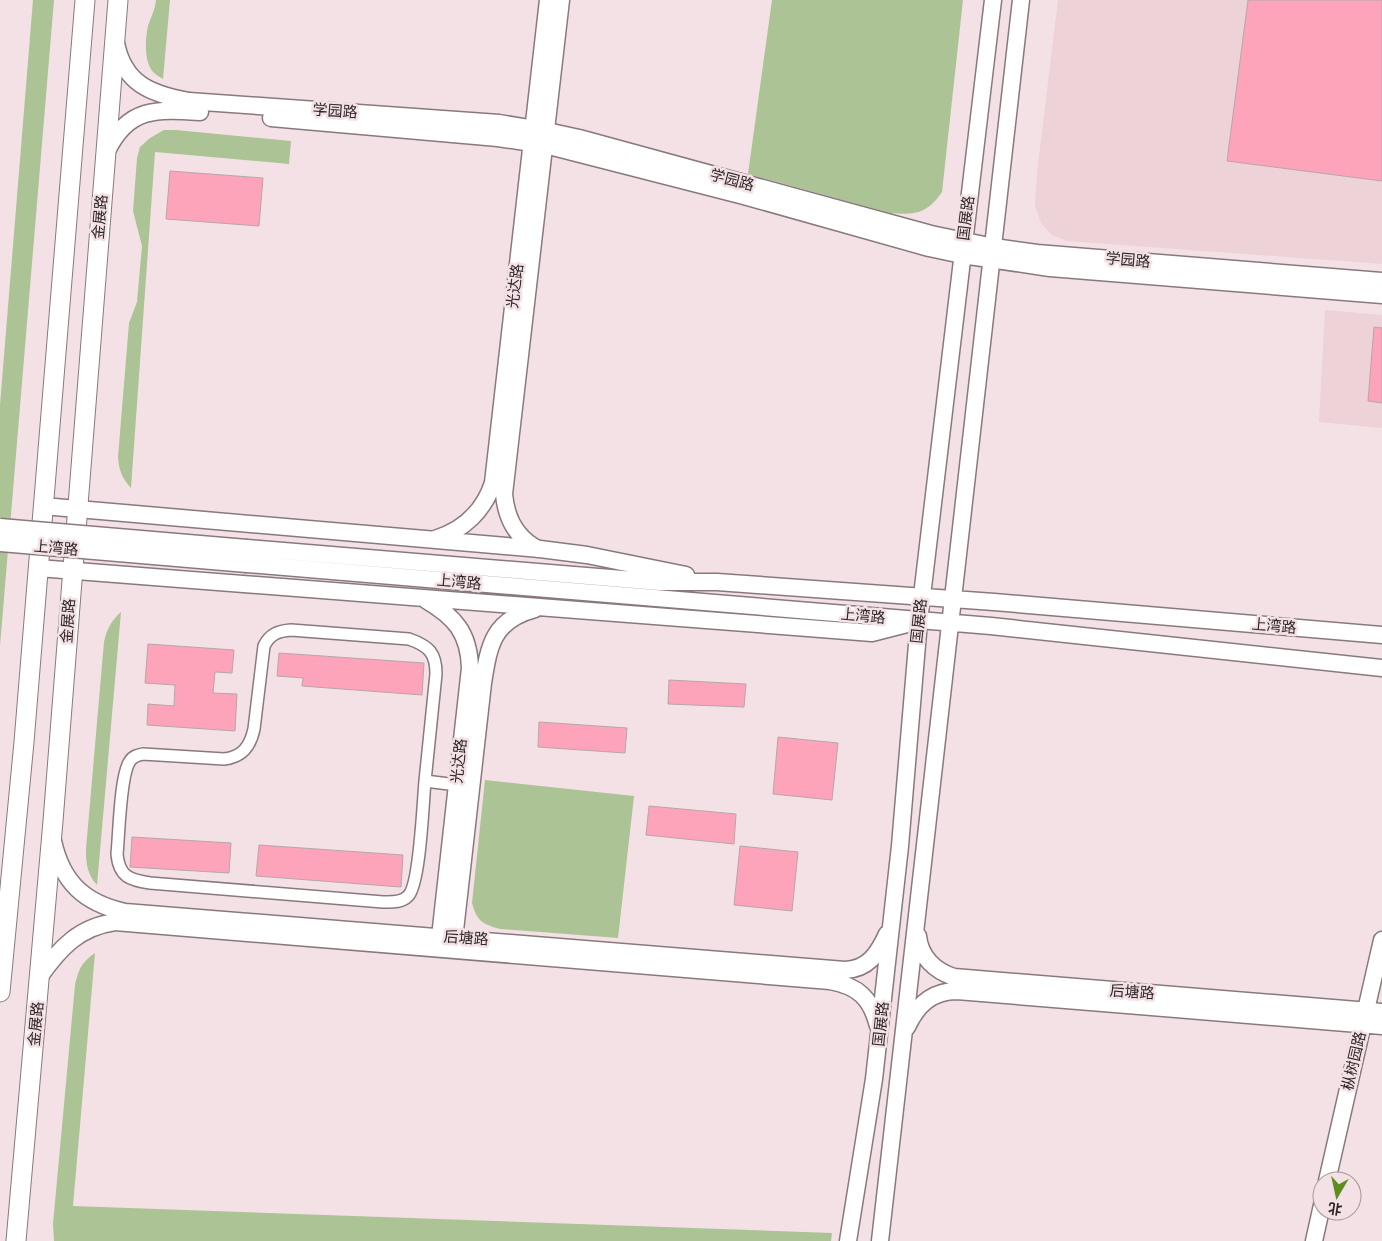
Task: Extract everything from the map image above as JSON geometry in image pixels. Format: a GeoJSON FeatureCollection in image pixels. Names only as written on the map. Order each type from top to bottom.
{"type":"FeatureCollection","features":[{"type":"Feature","properties":{"kind":"main road"},"geometry":{"type":"LineString","coordinates":[[0,992],[24,742],[85,0]]}},
{"type":"Feature","properties":{"kind":"main road","name":"金展路"},"geometry":{"type":"LineString","coordinates":[[16,1241],[52,837],[118,0]]}},
{"type":"Feature","properties":{"kind":"street","name":"光达路"},"geometry":{"type":"LineString","coordinates":[[540,550],[531,545],[518,533],[506,509],[504,494],[539,137],[548,0]]}},
{"type":"Feature","properties":{"kind":"street","name":"光达路"},"geometry":{"type":"LineString","coordinates":[[431,540],[448,535],[467,522],[487,500],[493,482],[539,137],[561,0]]}},
{"type":"Feature","properties":{"kind":"street","name":"国展路"},"geometry":{"type":"LineString","coordinates":[[848,1241],[880,1033],[900,846],[919,621],[993,0]]}},
{"type":"Feature","properties":{"kind":"street","name":"国展路"},"geometry":{"type":"LineString","coordinates":[[880,1241],[1021,0]]}},
{"type":"Feature","properties":{"kind":"street","name":"学园路"},"geometry":{"type":"LineString","coordinates":[[115,36],[121,60],[128,73],[144,87],[163,96],[189,101],[499,124],[539,137]]}},
{"type":"Feature","properties":{"kind":"street","name":"学园路"},"geometry":{"type":"LineString","coordinates":[[105,156],[119,130],[128,123],[152,111],[167,110],[379,127],[580,138],[962,249],[1059,268],[1382,295]]}},
{"type":"Feature","properties":{"kind":"street","name":"学园路"},"geometry":{"type":"LineString","coordinates":[[993,254],[1047,254],[1382,281]]}},
{"type":"Feature","properties":{"kind":"street","name":"上湾路"},"geometry":{"type":"LineString","coordinates":[[43,506],[587,555],[717,582]]}},
{"type":"Feature","properties":{"kind":"street","name":"上湾路"},"geometry":{"type":"LineString","coordinates":[[0,527],[247,556],[919,621],[1001,627],[1382,668]]}},
{"type":"Feature","properties":{"kind":"street","name":"上湾路"},"geometry":{"type":"LineString","coordinates":[[0,543],[247,556],[659,582],[717,582],[1004,603],[1382,635]]}},
{"type":"Feature","properties":{"kind":"street","name":"上湾路"},"geometry":{"type":"LineString","coordinates":[[38,568],[872,633],[919,621]]}},
{"type":"Feature","properties":{"kind":"street","name":"光达路"},"geometry":{"type":"LineString","coordinates":[[416,598],[426,600],[449,615],[459,626],[469,652],[470,668],[457,785],[446,943]]}},
{"type":"Feature","properties":{"kind":"street","name":"光达路"},"geometry":{"type":"LineString","coordinates":[[446,943],[487,655],[495,635],[504,624],[521,613],[542,607]]}},
{"type":"Feature","properties":{"kind":"street"},"geometry":{"type":"LineString","coordinates":[[291,630],[409,639],[422,644],[431,652],[436,662],[436,674],[425,781],[416,877],[410,894],[404,900],[383,902],[144,882],[128,878],[118,864],[117,854],[124,779],[130,761],[135,756],[143,754],[234,758],[248,747],[254,729],[264,646],[271,635],[281,631],[291,630]]}},
{"type":"Feature","properties":{"kind":"street"},"geometry":{"type":"LineString","coordinates":[[425,781],[457,785]]}},
{"type":"Feature","properties":{"kind":"street","name":"后塘路"},"geometry":{"type":"LineString","coordinates":[[52,837],[58,859],[71,882],[88,899],[112,909],[843,984],[856,989],[866,998],[872,1008],[880,1033]]}},
{"type":"Feature","properties":{"kind":"street","name":"后塘路"},"geometry":{"type":"LineString","coordinates":[[40,976],[61,949],[74,938],[100,924],[115,922],[829,969],[857,969],[875,956],[885,940],[892,921]]}},
{"type":"Feature","properties":{"kind":"street","name":"后塘路"},"geometry":{"type":"LineString","coordinates":[[917,923],[918,942],[928,962],[945,974],[954,977],[1372,1018]]}},
{"type":"Feature","properties":{"kind":"street","name":"枞树园路"},"geometry":{"type":"LineString","coordinates":[[1330,1171],[1372,1018],[1382,940]]}},
{"type":"Feature","properties":{"kind":"street","name":"枞树园路"},"geometry":{"type":"LineString","coordinates":[[1336,1171],[1382,968]]}},
{"type":"Feature","properties":{"kind":"street","name":"后塘路"},"geometry":{"type":"LineString","coordinates":[[905,1033],[914,1013],[933,996],[944,991],[1372,1018]]}},
{"type":"Feature","properties":{"kind":"street"},"geometry":{"type":"LineString","coordinates":[[1314,1241],[1318,1221]]}},
{"type":"Feature","properties":{"kind":"street"},"geometry":{"type":"LineString","coordinates":[[1321,1241],[1325,1221]]}},
{"type":"Feature","properties":{"kind":"shaded area"},"geometry":{"type":"Polygon","coordinates":[[[1058,0],[1382,0],[1382,264],[1067,241],[1052,235],[1041,223],[1035,206],[1037,173],[1058,0]]]}},
{"type":"Feature","properties":{"kind":"shaded area"},"geometry":{"type":"Polygon","coordinates":[[[1325,310],[1382,315],[1382,428],[1319,422],[1325,310]]]}},
{"type":"Feature","properties":{"kind":"green space"},"geometry":{"type":"Polygon","coordinates":[[[33,0],[54,0],[0,646],[0,405],[33,0]]]}},
{"type":"Feature","properties":{"kind":"green space"},"geometry":{"type":"Polygon","coordinates":[[[156,0],[170,0],[163,79],[154,73],[150,67],[146,50],[148,26],[156,0]]]}},
{"type":"Feature","properties":{"kind":"green space"},"geometry":{"type":"Polygon","coordinates":[[[772,0],[963,0],[942,192],[926,209],[907,214],[890,213],[748,174],[772,0]]]}},
{"type":"Feature","properties":{"kind":"green space"},"geometry":{"type":"Polygon","coordinates":[[[164,130],[291,141],[289,164],[155,152],[131,488],[122,474],[118,457],[129,323],[137,302],[142,246],[133,211],[137,158],[140,147],[150,138],[164,130]]]}},
{"type":"Feature","properties":{"kind":"green space"},"geometry":{"type":"Polygon","coordinates":[[[121,612],[97,885],[88,869],[86,849],[104,642],[110,626],[121,612]]]}},
{"type":"Feature","properties":{"kind":"green space"},"geometry":{"type":"Polygon","coordinates":[[[485,780],[634,796],[618,938],[500,929],[478,918],[472,903],[485,780]]]}},
{"type":"Feature","properties":{"kind":"green space"},"geometry":{"type":"Polygon","coordinates":[[[95,953],[73,1206],[832,1233],[831,1241],[54,1241],[53,1224],[75,985],[81,967],[95,953]]]}},
{"type":"Feature","properties":{"kind":"building"},"geometry":{"type":"Polygon","coordinates":[[[1248,0],[1382,0],[1382,181],[1227,161],[1248,0]]]}},
{"type":"Feature","properties":{"kind":"building"},"geometry":{"type":"Polygon","coordinates":[[[170,171],[263,178],[259,226],[166,219],[170,171]]]}},
{"type":"Feature","properties":{"kind":"building"},"geometry":{"type":"Polygon","coordinates":[[[1374,327],[1382,328],[1382,403],[1368,401],[1374,327]]]}},
{"type":"Feature","properties":{"kind":"building"},"geometry":{"type":"Polygon","coordinates":[[[148,644],[234,650],[232,673],[215,672],[213,693],[237,694],[235,731],[147,725],[148,704],[174,706],[175,685],[145,683],[148,644]]]}},
{"type":"Feature","properties":{"kind":"building"},"geometry":{"type":"Polygon","coordinates":[[[279,653],[424,663],[422,695],[302,686],[303,678],[277,676],[279,653]]]}},
{"type":"Feature","properties":{"kind":"building"},"geometry":{"type":"Polygon","coordinates":[[[669,680],[746,684],[744,707],[668,704],[669,680]]]}},
{"type":"Feature","properties":{"kind":"building"},"geometry":{"type":"Polygon","coordinates":[[[539,722],[627,728],[625,753],[538,747],[539,722]]]}},
{"type":"Feature","properties":{"kind":"building"},"geometry":{"type":"Polygon","coordinates":[[[778,737],[838,743],[832,800],[773,794],[778,737]]]}},
{"type":"Feature","properties":{"kind":"building"},"geometry":{"type":"Polygon","coordinates":[[[649,806],[736,814],[734,844],[646,835],[649,806]]]}},
{"type":"Feature","properties":{"kind":"building"},"geometry":{"type":"Polygon","coordinates":[[[132,837],[231,843],[229,873],[130,867],[132,837]]]}},
{"type":"Feature","properties":{"kind":"building"},"geometry":{"type":"Polygon","coordinates":[[[259,845],[403,855],[401,887],[256,876],[259,845]]]}},
{"type":"Feature","properties":{"kind":"building"},"geometry":{"type":"Polygon","coordinates":[[[740,846],[798,852],[792,911],[734,905],[740,846]]]}}]}
